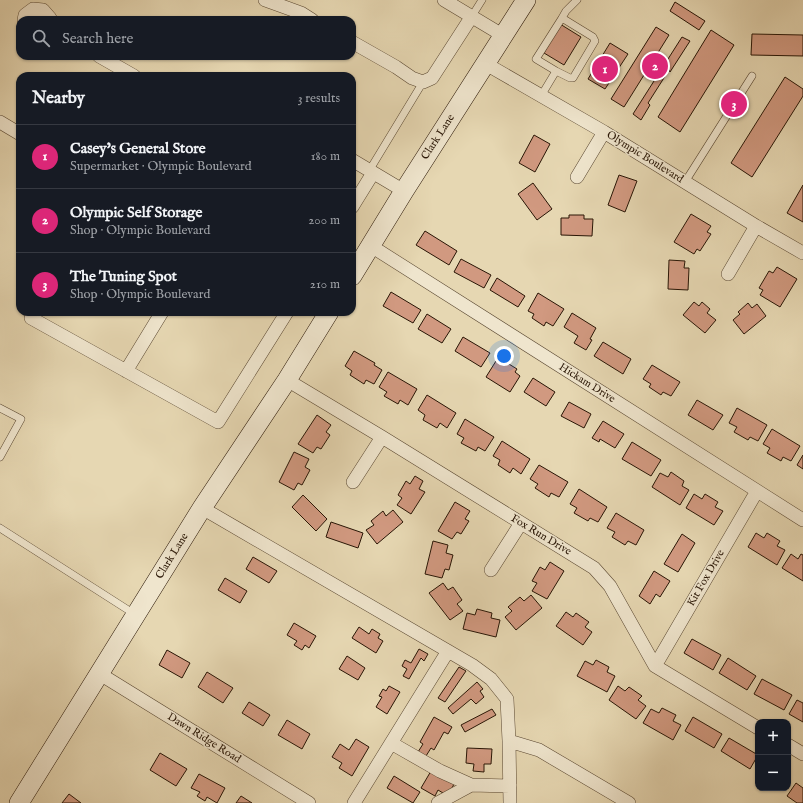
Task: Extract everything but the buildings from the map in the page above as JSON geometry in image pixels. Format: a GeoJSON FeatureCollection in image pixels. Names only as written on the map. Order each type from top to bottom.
{"type":"FeatureCollection","features":[{"type":"Feature","properties":{"kind":"main road","name":"Clark Lane"},"geometry":{"type":"LineString","coordinates":[[356,270],[404,191],[526,0]]}},
{"type":"Feature","properties":{"kind":"main road","name":"Clark Lane"},"geometry":{"type":"LineString","coordinates":[[19,803],[202,508],[287,380],[327,316]]}},
{"type":"Feature","properties":{"kind":"street"},"geometry":{"type":"LineString","coordinates":[[265,0],[305,16]]}},
{"type":"Feature","properties":{"kind":"street"},"geometry":{"type":"LineString","coordinates":[[444,0],[504,36]]}},
{"type":"Feature","properties":{"kind":"street"},"geometry":{"type":"LineString","coordinates":[[26,16],[33,9],[43,10],[48,16]]}},
{"type":"Feature","properties":{"kind":"street"},"geometry":{"type":"LineString","coordinates":[[356,44],[412,78],[423,82],[432,78],[472,16]]}},
{"type":"Feature","properties":{"kind":"street"},"geometry":{"type":"LineString","coordinates":[[106,60],[127,72]]}},
{"type":"Feature","properties":{"kind":"street","name":"Olympic Boulevard"},"geometry":{"type":"LineString","coordinates":[[486,64],[604,132],[756,226],[803,253]]}},
{"type":"Feature","properties":{"kind":"street"},"geometry":{"type":"LineString","coordinates":[[0,122],[16,132]]}},
{"type":"Feature","properties":{"kind":"street"},"geometry":{"type":"LineString","coordinates":[[577,178],[604,132]]}},
{"type":"Feature","properties":{"kind":"street"},"geometry":{"type":"LineString","coordinates":[[356,163],[404,191]]}},
{"type":"Feature","properties":{"kind":"street"},"geometry":{"type":"LineString","coordinates":[[356,200],[371,172]]}},
{"type":"Feature","properties":{"kind":"street"},"geometry":{"type":"LineString","coordinates":[[728,274],[756,226]]}},
{"type":"Feature","properties":{"kind":"street","name":"Hickam Drive"},"geometry":{"type":"LineString","coordinates":[[371,246],[803,520]]}},
{"type":"Feature","properties":{"kind":"street"},"geometry":{"type":"LineString","coordinates":[[32,316],[31,318],[218,422],[284,316]]}},
{"type":"Feature","properties":{"kind":"street"},"geometry":{"type":"LineString","coordinates":[[126,371],[160,316]]}},
{"type":"Feature","properties":{"kind":"street","name":"Fox Run Drive"},"geometry":{"type":"LineString","coordinates":[[287,380],[594,568],[610,586],[655,666],[755,726]]}},
{"type":"Feature","properties":{"kind":"street"},"geometry":{"type":"LineString","coordinates":[[353,482],[382,437]]}},
{"type":"Feature","properties":{"kind":"street","name":"Kit Fox Drive"},"geometry":{"type":"LineString","coordinates":[[655,666],[757,491]]}},
{"type":"Feature","properties":{"kind":"street"},"geometry":{"type":"LineString","coordinates":[[202,508],[472,665],[491,679],[507,698],[510,741],[510,803]]}},
{"type":"Feature","properties":{"kind":"street"},"geometry":{"type":"LineString","coordinates":[[492,570],[521,523]]}},
{"type":"Feature","properties":{"kind":"street"},"geometry":{"type":"LineString","coordinates":[[354,803],[448,651]]}},
{"type":"Feature","properties":{"kind":"street","name":"Dawn Ridge Road"},"geometry":{"type":"LineString","coordinates":[[100,674],[309,803]]}},
{"type":"Feature","properties":{"kind":"street"},"geometry":{"type":"LineString","coordinates":[[510,741],[539,750],[629,803]]}},
{"type":"Feature","properties":{"kind":"street"},"geometry":{"type":"LineString","coordinates":[[391,743],[440,771],[471,785],[510,786]]}},
{"type":"Feature","properties":{"kind":"street"},"geometry":{"type":"LineString","coordinates":[[791,748],[803,754]]}},
{"type":"Feature","properties":{"kind":"street"},"geometry":{"type":"LineString","coordinates":[[438,803],[471,785]]}},
{"type":"Feature","properties":{"kind":"lane"},"geometry":{"type":"LineString","coordinates":[[472,16],[482,0]]}},
{"type":"Feature","properties":{"kind":"lane"},"geometry":{"type":"LineString","coordinates":[[562,18],[593,37],[595,41],[573,78],[556,71],[536,59],[562,18],[566,12],[577,0]]}},
{"type":"Feature","properties":{"kind":"lane"},"geometry":{"type":"LineString","coordinates":[[541,96],[556,71]]}},
{"type":"Feature","properties":{"kind":"lane"},"geometry":{"type":"LineString","coordinates":[[685,182],[752,76]]}},
{"type":"Feature","properties":{"kind":"lane"},"geometry":{"type":"LineString","coordinates":[[371,172],[423,82]]}},
{"type":"Feature","properties":{"kind":"lane"},"geometry":{"type":"LineString","coordinates":[[0,408],[21,419],[0,457]]}},
{"type":"Feature","properties":{"kind":"lane"},"geometry":{"type":"LineString","coordinates":[[0,528],[136,616]]}},
{"type":"Feature","properties":{"kind":"place","name":"Olympic Self Storage"},"geometry":{"type":"Point","coordinates":[655,66]}},
{"type":"Feature","properties":{"kind":"place","name":"Casey's General Store"},"geometry":{"type":"Point","coordinates":[605,69]}},
{"type":"Feature","properties":{"kind":"place","name":"The Tuning Spot"},"geometry":{"type":"Point","coordinates":[734,104]}}]}
